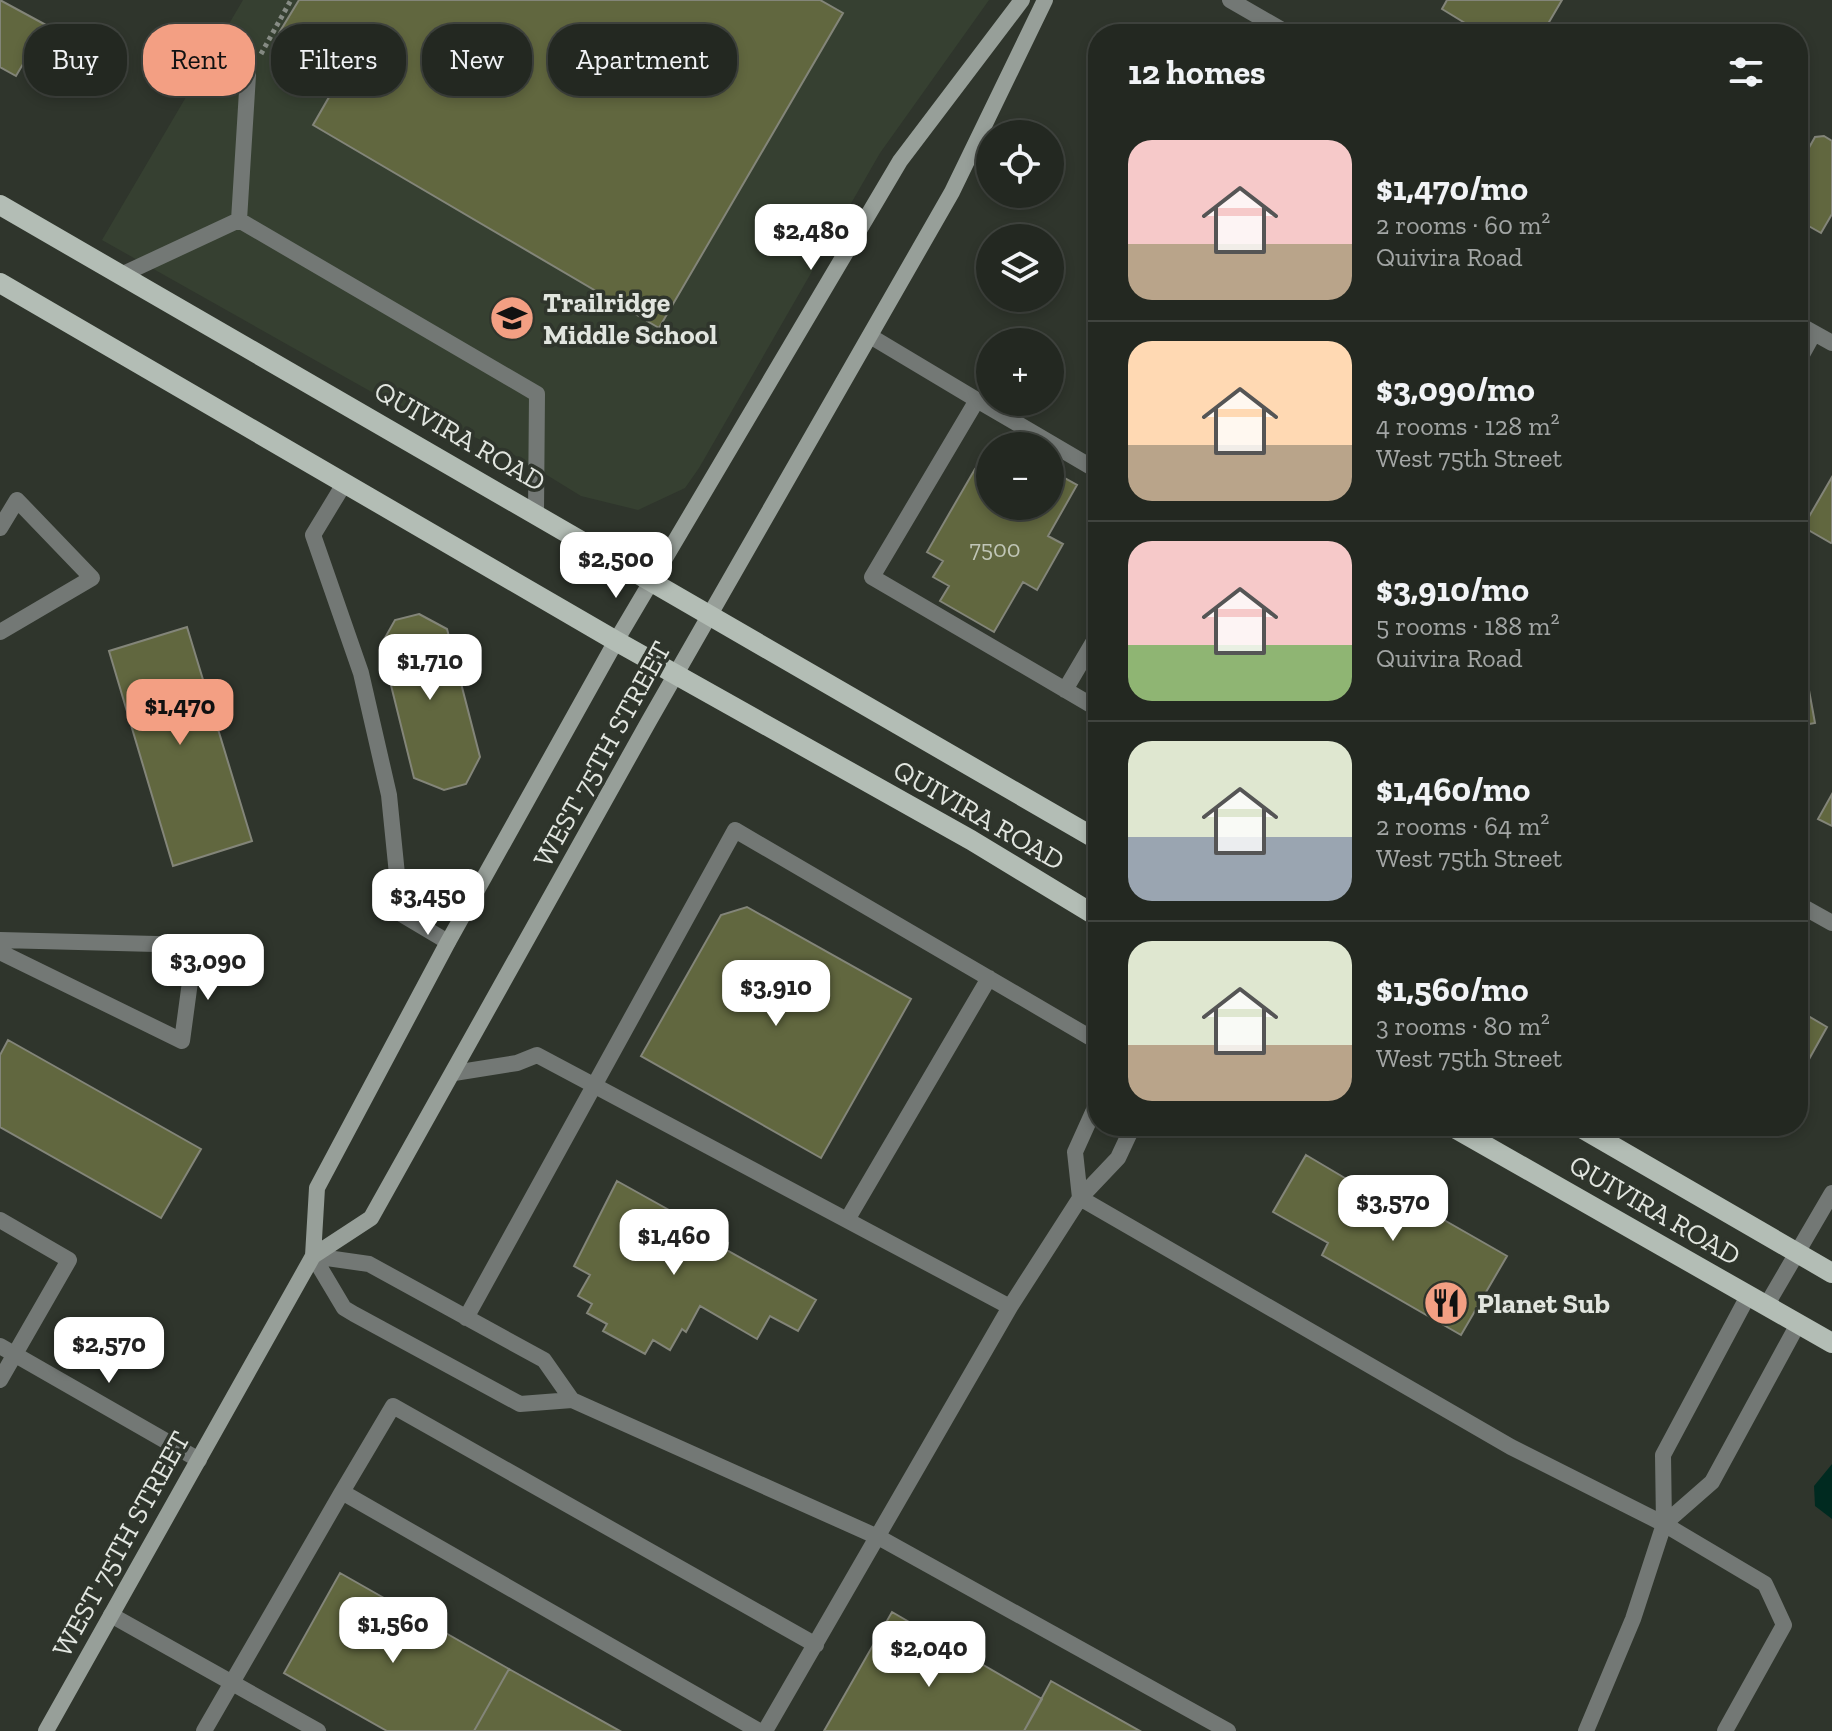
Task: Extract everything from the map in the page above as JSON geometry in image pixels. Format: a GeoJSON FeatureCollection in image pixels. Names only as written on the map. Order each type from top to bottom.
{"type":"FeatureCollection","features":[{"type":"Feature","properties":{"kind":"main road","name":"WEST 75TH STREET"},"geometry":{"type":"LineString","coordinates":[[46,1731],[313,1256],[317,1188],[448,942],[616,641],[900,161],[1022,0]]}},
{"type":"Feature","properties":{"kind":"main road","name":"WEST 75TH STREET"},"geometry":{"type":"LineString","coordinates":[[313,1256],[371,1218],[710,613],[952,192],[1045,0]]}},
{"type":"Feature","properties":{"kind":"main road","name":"QUIVIRA ROAD"},"geometry":{"type":"LineString","coordinates":[[0,205],[536,512],[1088,834]]}},
{"type":"Feature","properties":{"kind":"main road","name":"QUIVIRA ROAD"},"geometry":{"type":"LineString","coordinates":[[0,283],[616,641],[971,840],[1088,911]]}},
{"type":"Feature","properties":{"kind":"main road","name":"QUIVIRA ROAD"},"geometry":{"type":"LineString","coordinates":[[1468,1136],[1832,1343]]}},
{"type":"Feature","properties":{"kind":"main road","name":"QUIVIRA ROAD"},"geometry":{"type":"LineString","coordinates":[[1595,1136],[1832,1273]]}},
{"type":"Feature","properties":{"kind":"street"},"geometry":{"type":"LineString","coordinates":[[1230,0],[1272,24]]}},
{"type":"Feature","properties":{"kind":"street"},"geometry":{"type":"LineString","coordinates":[[239,220],[247,96]]}},
{"type":"Feature","properties":{"kind":"street"},"geometry":{"type":"LineString","coordinates":[[121,275],[239,220]]}},
{"type":"Feature","properties":{"kind":"street"},"geometry":{"type":"LineString","coordinates":[[239,220],[537,394],[536,512]]}},
{"type":"Feature","properties":{"kind":"street"},"geometry":{"type":"LineString","coordinates":[[1808,330],[1832,343]]}},
{"type":"Feature","properties":{"kind":"street"},"geometry":{"type":"LineString","coordinates":[[1808,344],[1814,333]]}},
{"type":"Feature","properties":{"kind":"street"},"geometry":{"type":"LineString","coordinates":[[870,336],[976,399]]}},
{"type":"Feature","properties":{"kind":"street"},"geometry":{"type":"LineString","coordinates":[[976,402],[872,577],[1088,703]]}},
{"type":"Feature","properties":{"kind":"street"},"geometry":{"type":"LineString","coordinates":[[1004,416],[1088,465]]}},
{"type":"Feature","properties":{"kind":"street"},"geometry":{"type":"LineString","coordinates":[[344,484],[313,535],[361,673],[389,795],[401,914],[448,942]]}},
{"type":"Feature","properties":{"kind":"street"},"geometry":{"type":"LineString","coordinates":[[0,528],[17,500],[92,578],[0,632]]}},
{"type":"Feature","properties":{"kind":"street"},"geometry":{"type":"LineString","coordinates":[[1065,690],[1088,651]]}},
{"type":"Feature","properties":{"kind":"street"},"geometry":{"type":"LineString","coordinates":[[466,1318],[735,830],[1088,1036]]}},
{"type":"Feature","properties":{"kind":"street"},"geometry":{"type":"LineString","coordinates":[[1808,910],[1832,923]]}},
{"type":"Feature","properties":{"kind":"street"},"geometry":{"type":"LineString","coordinates":[[0,940],[195,945],[182,1041],[0,952]]}},
{"type":"Feature","properties":{"kind":"street"},"geometry":{"type":"LineString","coordinates":[[847,1220],[989,978]]}},
{"type":"Feature","properties":{"kind":"street"},"geometry":{"type":"LineString","coordinates":[[454,1073],[517,1063],[537,1055],[1010,1307]]}},
{"type":"Feature","properties":{"kind":"street"},"geometry":{"type":"LineString","coordinates":[[1080,1198],[1075,1152],[1088,1123]]}},
{"type":"Feature","properties":{"kind":"street"},"geometry":{"type":"LineString","coordinates":[[342,1492],[762,1731],[880,1538],[1010,1307],[1080,1198],[1118,1158],[1128,1136]]}},
{"type":"Feature","properties":{"kind":"street"},"geometry":{"type":"LineString","coordinates":[[1586,1731],[1633,1619],[1664,1524],[1663,1455],[1757,1301],[1797,1253],[1832,1193]]}},
{"type":"Feature","properties":{"kind":"street"},"geometry":{"type":"LineString","coordinates":[[1080,1198],[1511,1447],[1664,1524],[1765,1584],[1784,1625],[1725,1731]]}},
{"type":"Feature","properties":{"kind":"street"},"geometry":{"type":"LineString","coordinates":[[0,1220],[69,1260],[8,1350],[0,1380]]}},
{"type":"Feature","properties":{"kind":"street"},"geometry":{"type":"LineString","coordinates":[[313,1256],[369,1264],[544,1360],[572,1400]]}},
{"type":"Feature","properties":{"kind":"street"},"geometry":{"type":"LineString","coordinates":[[313,1256],[344,1308],[520,1404],[572,1400],[880,1538],[1228,1731]]}},
{"type":"Feature","properties":{"kind":"street"},"geometry":{"type":"LineString","coordinates":[[1664,1524],[1712,1482],[1798,1324]]}},
{"type":"Feature","properties":{"kind":"street"},"geometry":{"type":"LineString","coordinates":[[8,1350],[199,1460]]}},
{"type":"Feature","properties":{"kind":"street"},"geometry":{"type":"LineString","coordinates":[[204,1731],[393,1406],[816,1645]]}},
{"type":"Feature","properties":{"kind":"street"},"geometry":{"type":"LineString","coordinates":[[111,1615],[318,1731]]}},
{"type":"Feature","properties":{"kind":"path"},"geometry":{"type":"LineString","coordinates":[[255,63],[291,0]]}},
{"type":"Feature","properties":{"kind":"shaded area","name":"Trailridge Middle School"},"geometry":{"type":"Polygon","coordinates":[[[243,0],[989,0],[880,153],[699,468],[685,488],[638,510],[581,496],[511,453],[377,395],[102,240],[187,96],[255,96],[255,24],[229,24],[243,0]]]}},
{"type":"Feature","properties":{"kind":"water"},"geometry":{"type":"Polygon","coordinates":[[[1832,1464],[1832,1519],[1815,1506],[1814,1486],[1832,1464]]]}},
{"type":"Feature","properties":{"kind":"building"},"geometry":{"type":"Polygon","coordinates":[[[0,0],[44,24],[24,24],[24,62],[16,76],[0,67],[0,0]]]}},
{"type":"Feature","properties":{"kind":"building"},"geometry":{"type":"Polygon","coordinates":[[[299,0],[820,0],[843,13],[659,328],[313,125],[330,96],[406,96],[406,24],[284,24],[299,0]]]}},
{"type":"Feature","properties":{"kind":"building"},"geometry":{"type":"Polygon","coordinates":[[[1447,0],[1562,0],[1548,24],[1467,24],[1442,9],[1447,0]]]}},
{"type":"Feature","properties":{"kind":"building"},"geometry":{"type":"Polygon","coordinates":[[[1824,136],[1832,141],[1832,214],[1821,233],[1808,226],[1808,149],[1815,137],[1824,136]]]}},
{"type":"Feature","properties":{"kind":"building"},"geometry":{"type":"Polygon","coordinates":[[[975,469],[976,520],[1057,520],[1048,536],[1063,544],[1037,590],[1023,582],[994,632],[940,601],[949,586],[933,577],[943,561],[927,552],[975,469]]]}},
{"type":"Feature","properties":{"kind":"building"},"geometry":{"type":"Polygon","coordinates":[[[1832,477],[1831,543],[1808,530],[1808,518],[1832,477]]]}},
{"type":"Feature","properties":{"kind":"building"},"geometry":{"type":"Polygon","coordinates":[[[1064,478],[1077,485],[1064,508],[1064,478]]]}},
{"type":"Feature","properties":{"kind":"building"},"geometry":{"type":"Polygon","coordinates":[[[419,614],[447,629],[480,757],[466,784],[444,790],[414,778],[381,645],[395,620],[419,614]]]}},
{"type":"Feature","properties":{"kind":"building"},"geometry":{"type":"Polygon","coordinates":[[[187,627],[252,841],[173,866],[109,651],[187,627]]]}},
{"type":"Feature","properties":{"kind":"building"},"geometry":{"type":"Polygon","coordinates":[[[1808,685],[1815,723],[1808,724],[1808,685]]]}},
{"type":"Feature","properties":{"kind":"building"},"geometry":{"type":"Polygon","coordinates":[[[1832,794],[1832,826],[1818,819],[1832,794]]]}},
{"type":"Feature","properties":{"kind":"building"},"geometry":{"type":"Polygon","coordinates":[[[747,907],[911,999],[821,1158],[641,1056],[721,915],[747,907]]]}},
{"type":"Feature","properties":{"kind":"building"},"geometry":{"type":"Polygon","coordinates":[[[1808,1016],[1827,1027],[1808,1061],[1808,1016]]]}},
{"type":"Feature","properties":{"kind":"building"},"geometry":{"type":"Polygon","coordinates":[[[8,1040],[201,1149],[161,1218],[0,1127],[0,1055],[8,1040]]]}},
{"type":"Feature","properties":{"kind":"building"},"geometry":{"type":"Polygon","coordinates":[[[1306,1155],[1360,1187],[1367,1176],[1507,1256],[1461,1335],[1322,1255],[1328,1243],[1273,1212],[1306,1155]]]}},
{"type":"Feature","properties":{"kind":"building"},"geometry":{"type":"Polygon","coordinates":[[[617,1181],[728,1243],[725,1249],[816,1300],[798,1331],[770,1316],[757,1339],[700,1306],[686,1332],[682,1329],[670,1350],[653,1340],[645,1354],[603,1331],[607,1324],[587,1313],[592,1304],[578,1296],[590,1275],[574,1266],[617,1181]]]}},
{"type":"Feature","properties":{"kind":"building"},"geometry":{"type":"Polygon","coordinates":[[[340,1573],[509,1669],[474,1731],[387,1731],[284,1673],[340,1573]]]}},
{"type":"Feature","properties":{"kind":"building"},"geometry":{"type":"Polygon","coordinates":[[[892,1612],[1042,1699],[1024,1731],[824,1731],[892,1612]]]}},
{"type":"Feature","properties":{"kind":"building"},"geometry":{"type":"Polygon","coordinates":[[[509,1669],[620,1731],[474,1731],[509,1669]]]}},
{"type":"Feature","properties":{"kind":"building"},"geometry":{"type":"Polygon","coordinates":[[[1051,1681],[1140,1731],[1024,1731],[1051,1681]]]}},
{"type":"Feature","properties":{"kind":"place","name":"Trailridge Middle School"},"geometry":{"type":"Point","coordinates":[512,318]}},
{"type":"Feature","properties":{"kind":"place","name":"Planet Sub"},"geometry":{"type":"Point","coordinates":[1446,1303]}}]}
